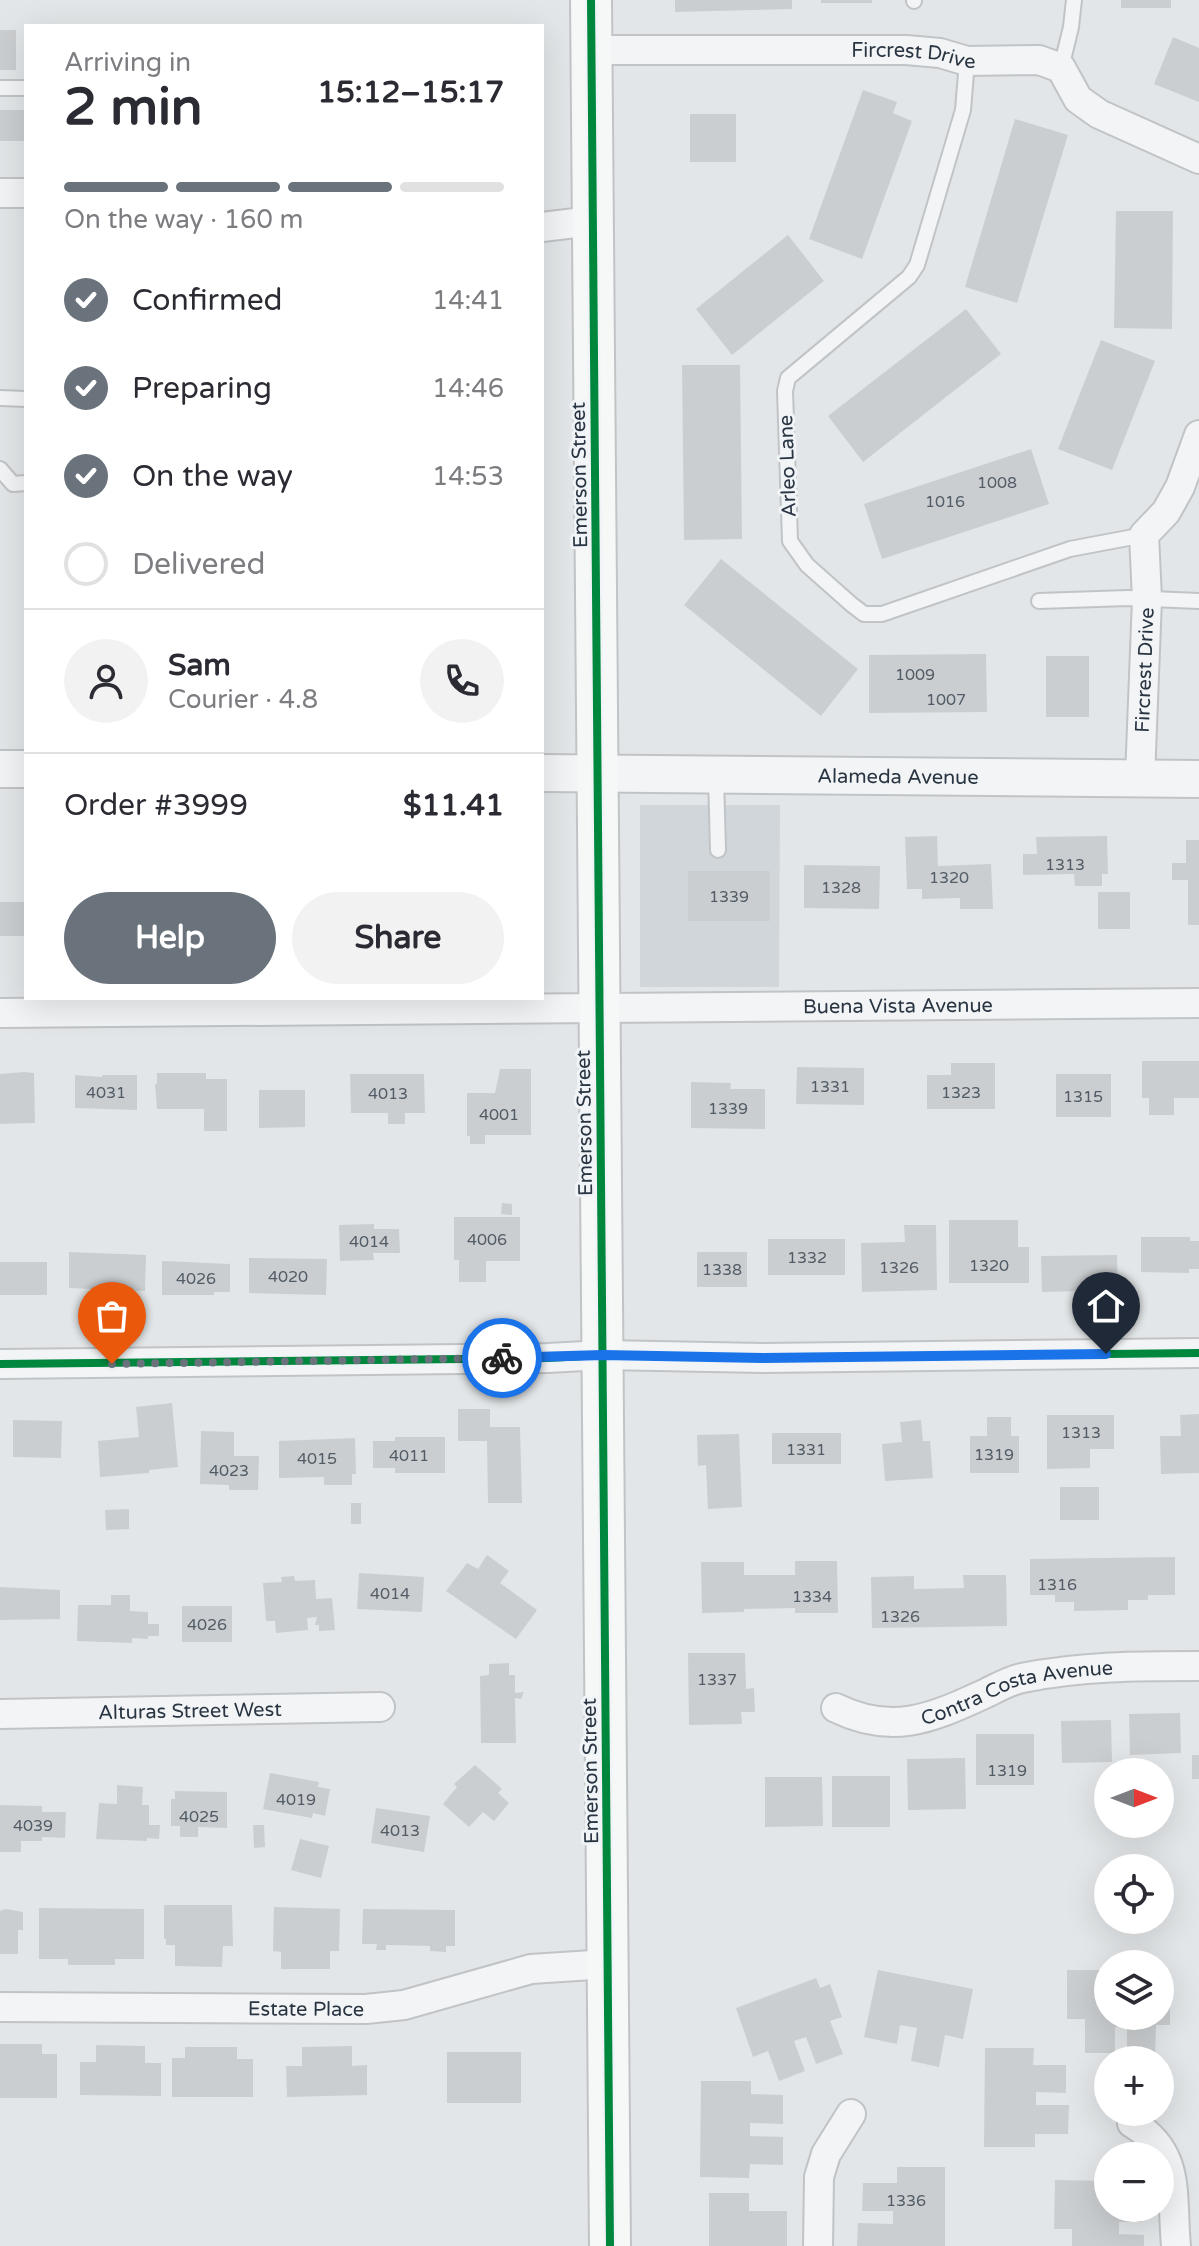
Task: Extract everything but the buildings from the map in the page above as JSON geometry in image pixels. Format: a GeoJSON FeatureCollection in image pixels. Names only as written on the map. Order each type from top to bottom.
{"type":"FeatureCollection","features":[{"type":"Feature","properties":{"kind":"main road","name":"Emerson Street"},"geometry":{"type":"LineString","coordinates":[[591,0],[610,2246]]}},
{"type":"Feature","properties":{"kind":"street","name":"Fircrest Drive"},"geometry":{"type":"LineString","coordinates":[[592,50],[906,50],[940,53],[967,61],[1039,60],[1061,68]]}},
{"type":"Feature","properties":{"kind":"street"},"geometry":{"type":"LineString","coordinates":[[1061,68],[1078,99],[1099,114],[1199,159]]}},
{"type":"Feature","properties":{"kind":"street"},"geometry":{"type":"LineString","coordinates":[[0,193],[24,193]]}},
{"type":"Feature","properties":{"kind":"street"},"geometry":{"type":"LineString","coordinates":[[544,227],[592,221]]}},
{"type":"Feature","properties":{"kind":"street"},"geometry":{"type":"LineString","coordinates":[[1144,535],[1166,512],[1180,487],[1199,435]]}},
{"type":"Feature","properties":{"kind":"street","name":"Fircrest Drive"},"geometry":{"type":"LineString","coordinates":[[1140,778],[1147,599],[1144,535]]}},
{"type":"Feature","properties":{"kind":"street"},"geometry":{"type":"LineString","coordinates":[[0,769],[24,769]]}},
{"type":"Feature","properties":{"kind":"street","name":"Alameda Avenue"},"geometry":{"type":"LineString","coordinates":[[544,773],[1199,779]]}},
{"type":"Feature","properties":{"kind":"street","name":"Buena Vista Avenue"},"geometry":{"type":"LineString","coordinates":[[0,1013],[1199,1003]]}},
{"type":"Feature","properties":{"kind":"street"},"geometry":{"type":"LineString","coordinates":[[0,1364],[603,1355],[778,1358],[1199,1353]]}},
{"type":"Feature","properties":{"kind":"street","name":"Contra Costa Avenue"},"geometry":{"type":"LineString","coordinates":[[836,1708],[860,1719],[909,1721],[952,1709],[1017,1679],[1104,1667],[1199,1666]]}},
{"type":"Feature","properties":{"kind":"street","name":"Alturas Street West"},"geometry":{"type":"LineString","coordinates":[[0,1714],[380,1707]]}},
{"type":"Feature","properties":{"kind":"street","name":"Estate Place"},"geometry":{"type":"LineString","coordinates":[[0,2007],[366,2009],[404,2005],[531,1969],[608,1964]]}},
{"type":"Feature","properties":{"kind":"street"},"geometry":{"type":"LineString","coordinates":[[818,2246],[819,2177],[826,2154],[851,2114]]}},
{"type":"Feature","properties":{"kind":"street"},"geometry":{"type":"LineString","coordinates":[[1137,2126],[1155,2138],[1167,2157],[1172,2175],[1176,2246]]}},
{"type":"Feature","properties":{"kind":"lane"},"geometry":{"type":"LineString","coordinates":[[1061,68],[1074,0]]}},
{"type":"Feature","properties":{"kind":"lane","name":"Arleo Lane"},"geometry":{"type":"LineString","coordinates":[[967,61],[963,110],[917,265],[909,277],[788,378],[785,391],[790,541],[807,565],[851,604],[864,614],[882,614],[1070,549],[1144,535]]}},
{"type":"Feature","properties":{"kind":"lane"},"geometry":{"type":"LineString","coordinates":[[0,88],[24,88]]}},
{"type":"Feature","properties":{"kind":"lane"},"geometry":{"type":"LineString","coordinates":[[0,398],[24,399]]}},
{"type":"Feature","properties":{"kind":"lane"},"geometry":{"type":"LineString","coordinates":[[0,469],[13,484],[24,483]]}},
{"type":"Feature","properties":{"kind":"lane"},"geometry":{"type":"LineString","coordinates":[[1039,601],[1199,601]]}},
{"type":"Feature","properties":{"kind":"lane"},"geometry":{"type":"LineString","coordinates":[[716,776],[718,850]]}},
{"type":"Feature","properties":{"kind":"shaded area"},"geometry":{"type":"Polygon","coordinates":[[[640,805],[780,805],[779,987],[640,987],[640,805]]]}},
{"type":"Feature","properties":{"kind":"cycle path"},"geometry":{"type":"LineString","coordinates":[[591,0],[610,2246]]}},
{"type":"Feature","properties":{"kind":"cycle path"},"geometry":{"type":"LineString","coordinates":[[0,1364],[603,1355],[763,1358],[1199,1353]]}},
{"type":"Feature","properties":{"kind":"way so far"},"geometry":{"type":"LineString","coordinates":[[112,1364],[502,1358]]}},
{"type":"Feature","properties":{"kind":"route"},"geometry":{"type":"LineString","coordinates":[[502,1358],[1106,1354]]}}]}
